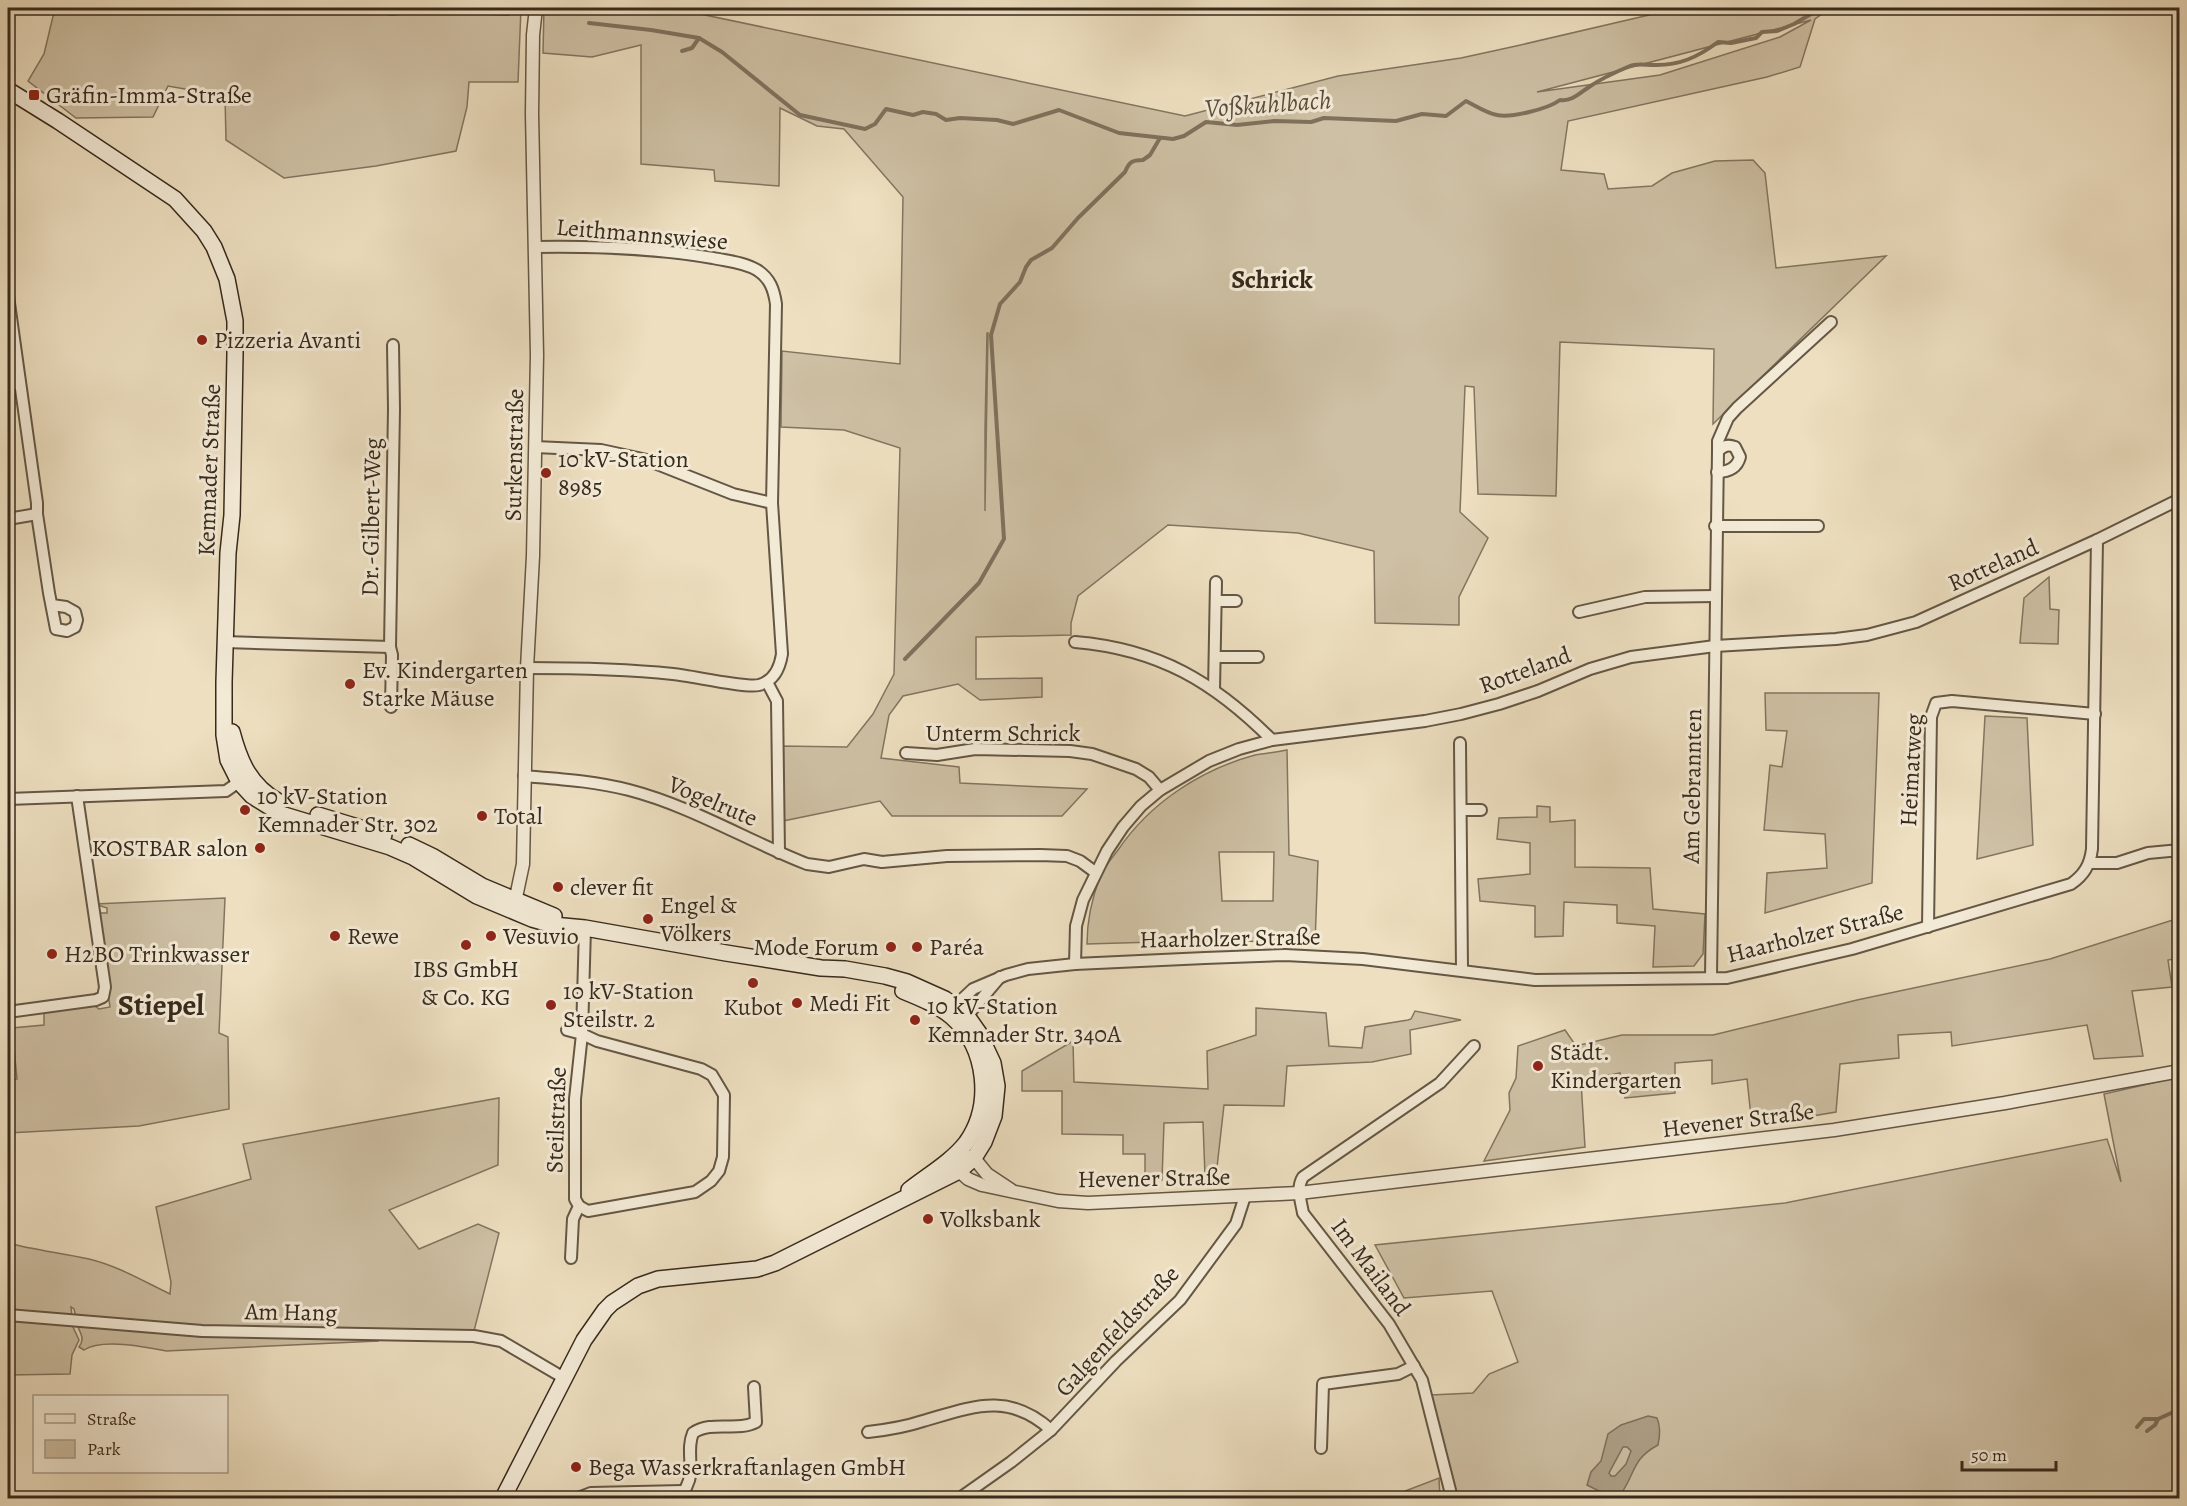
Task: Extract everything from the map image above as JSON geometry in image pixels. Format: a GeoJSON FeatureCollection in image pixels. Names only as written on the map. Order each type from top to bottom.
{"type":"FeatureCollection","features":[{"type":"Feature","properties":{"kind":"main road","name":"Kemnader Straße"},"geometry":{"type":"LineString","coordinates":[[8,90],[175,199],[204,231],[222,265],[232,298],[235,321],[232,515],[228,553],[225,642],[226,754],[244,779],[252,796],[281,814],[378,837],[468,891],[514,907],[554,925],[574,929],[585,928],[821,968],[899,990],[940,1008],[958,1013],[969,1039],[998,1086],[996,1106],[988,1133],[974,1158],[959,1171],[909,1197],[898,1200]]}},
{"type":"Feature","properties":{"kind":"main road","name":"Kemnader Straße"},"geometry":{"type":"LineString","coordinates":[[503,1498],[564,1378],[605,1310],[639,1286],[670,1277],[757,1269],[822,1240],[898,1200],[956,1154],[966,1142],[978,1117],[987,1065]]}},
{"type":"Feature","properties":{"kind":"street","name":"Surkenstraße"},"geometry":{"type":"LineString","coordinates":[[514,907],[523,864],[535,447],[537,356],[532,114],[533,35],[536,8]]}},
{"type":"Feature","properties":{"kind":"street","name":"Leithmannswiese"},"geometry":{"type":"LineString","coordinates":[[535,247],[616,248],[683,253],[742,264],[757,270],[768,279],[774,290],[776,304],[772,503],[782,654],[776,674],[767,682]]}},
{"type":"Feature","properties":{"kind":"street"},"geometry":{"type":"LineString","coordinates":[[8,296],[37,514],[52,605]]}},
{"type":"Feature","properties":{"kind":"street","name":"Am Gebrannten"},"geometry":{"type":"LineString","coordinates":[[1711,977],[1715,526],[1718,441],[1732,413],[1831,322]]}},
{"type":"Feature","properties":{"kind":"street","name":"Dr.-Gilbert-Weg"},"geometry":{"type":"LineString","coordinates":[[391,707],[392,655],[390,646],[398,388],[393,345]]}},
{"type":"Feature","properties":{"kind":"street"},"geometry":{"type":"LineString","coordinates":[[8,385],[20,384]]}},
{"type":"Feature","properties":{"kind":"street"},"geometry":{"type":"LineString","coordinates":[[1717,472],[1724,472],[1736,466],[1740,457],[1735,447],[1730,445],[1718,451]]}},
{"type":"Feature","properties":{"kind":"street"},"geometry":{"type":"LineString","coordinates":[[535,447],[601,450],[647,460],[733,494],[772,503]]}},
{"type":"Feature","properties":{"kind":"street"},"geometry":{"type":"LineString","coordinates":[[2180,499],[2097,540],[2092,849],[2089,863],[2116,863],[2148,853],[2180,850]]}},
{"type":"Feature","properties":{"kind":"street"},"geometry":{"type":"LineString","coordinates":[[8,519],[37,514]]}},
{"type":"Feature","properties":{"kind":"street"},"geometry":{"type":"LineString","coordinates":[[1715,526],[1818,526]]}},
{"type":"Feature","properties":{"kind":"street","name":"Rotteland"},"geometry":{"type":"LineString","coordinates":[[1075,964],[1076,926],[1083,900],[1095,872],[1123,827],[1141,806],[1160,790],[1209,761],[1239,749],[1272,740],[1425,721],[1461,714],[1519,698],[1590,669],[1631,657],[1715,646],[1867,635],[1916,622],[2097,540]]}},
{"type":"Feature","properties":{"kind":"street"},"geometry":{"type":"LineString","coordinates":[[1214,690],[1216,582]]}},
{"type":"Feature","properties":{"kind":"street"},"geometry":{"type":"LineString","coordinates":[[1579,612],[1645,597],[1715,596]]}},
{"type":"Feature","properties":{"kind":"street"},"geometry":{"type":"LineString","coordinates":[[1216,602],[1236,602]]}},
{"type":"Feature","properties":{"kind":"street"},"geometry":{"type":"LineString","coordinates":[[225,642],[390,646]]}},
{"type":"Feature","properties":{"kind":"street"},"geometry":{"type":"LineString","coordinates":[[1075,642],[1097,644],[1160,661],[1214,690],[1243,712],[1272,740]]}},
{"type":"Feature","properties":{"kind":"street"},"geometry":{"type":"LineString","coordinates":[[1215,657],[1258,657]]}},
{"type":"Feature","properties":{"kind":"street"},"geometry":{"type":"LineString","coordinates":[[527,668],[639,671],[751,686],[767,682],[777,701],[779,853]]}},
{"type":"Feature","properties":{"kind":"street","name":"Heimatweg"},"geometry":{"type":"LineString","coordinates":[[1928,927],[1931,717],[1936,703],[1952,701],[2095,714]]}},
{"type":"Feature","properties":{"kind":"street"},"geometry":{"type":"LineString","coordinates":[[1460,743],[1462,970]]}},
{"type":"Feature","properties":{"kind":"street","name":"Unterm Schrick"},"geometry":{"type":"LineString","coordinates":[[906,753],[937,755],[975,749],[1070,751],[1092,754],[1136,770],[1149,777],[1160,790]]}},
{"type":"Feature","properties":{"kind":"street","name":"Vogelrute"},"geometry":{"type":"LineString","coordinates":[[524,776],[592,782],[630,790],[677,807],[807,864],[829,867],[864,859],[882,862],[947,856],[1040,855],[1067,856],[1080,861],[1095,872]]}},
{"type":"Feature","properties":{"kind":"street"},"geometry":{"type":"LineString","coordinates":[[8,799],[226,791],[244,779]]}},
{"type":"Feature","properties":{"kind":"street"},"geometry":{"type":"LineString","coordinates":[[8,1012],[96,1000],[103,997],[105,987],[77,796]]}},
{"type":"Feature","properties":{"kind":"street"},"geometry":{"type":"LineString","coordinates":[[1461,810],[1481,810]]}},
{"type":"Feature","properties":{"kind":"street","name":"Haarholzer Straße"},"geometry":{"type":"LineString","coordinates":[[958,1013],[973,988],[1028,969],[1075,964],[1285,955],[1363,959],[1535,980],[1727,978],[1852,949],[2063,888],[2079,879],[2089,863]]}},
{"type":"Feature","properties":{"kind":"street","name":"Steilstraße"},"geometry":{"type":"LineString","coordinates":[[582,1034],[597,1041],[701,1069],[712,1075],[724,1095],[725,1118],[723,1157],[719,1171],[711,1181],[695,1192],[588,1211],[579,1206],[575,1199],[575,1099],[582,1034],[585,928]]}},
{"type":"Feature","properties":{"kind":"street"},"geometry":{"type":"LineString","coordinates":[[958,1013],[1000,977]]}},
{"type":"Feature","properties":{"kind":"street"},"geometry":{"type":"LineString","coordinates":[[567,1030],[582,1034]]}},
{"type":"Feature","properties":{"kind":"street"},"geometry":{"type":"LineString","coordinates":[[1299,1193],[1299,1182],[1303,1177],[1440,1083],[1474,1046]]}},
{"type":"Feature","properties":{"kind":"street","name":"Hevener Straße"},"geometry":{"type":"LineString","coordinates":[[959,1171],[968,1179],[982,1185],[1058,1201],[1088,1203],[1299,1193],[1822,1131],[2005,1103],[2180,1071]]}},
{"type":"Feature","properties":{"kind":"street"},"geometry":{"type":"LineString","coordinates":[[959,1171],[956,1154],[974,1158]]}},
{"type":"Feature","properties":{"kind":"street","name":"Hevener Straße"},"geometry":{"type":"LineString","coordinates":[[974,1158],[987,1174],[1011,1190]]}},
{"type":"Feature","properties":{"kind":"street","name":"Im Mailand"},"geometry":{"type":"LineString","coordinates":[[1299,1193],[1303,1213],[1389,1324],[1422,1380],[1452,1498]]}},
{"type":"Feature","properties":{"kind":"street","name":"Galgenfeldstraße"},"geometry":{"type":"LineString","coordinates":[[960,1498],[1051,1430],[1116,1361],[1180,1300],[1236,1224],[1245,1197]]}},
{"type":"Feature","properties":{"kind":"street","name":"Steilstraße"},"geometry":{"type":"LineString","coordinates":[[571,1258],[573,1219],[579,1206]]}},
{"type":"Feature","properties":{"kind":"street","name":"Am Hang"},"geometry":{"type":"LineString","coordinates":[[8,1315],[202,1331],[474,1336],[501,1341],[564,1378]]}},
{"type":"Feature","properties":{"kind":"street"},"geometry":{"type":"LineString","coordinates":[[1321,1448],[1323,1384],[1398,1374],[1414,1366]]}},
{"type":"Feature","properties":{"kind":"street"},"geometry":{"type":"LineString","coordinates":[[578,1498],[591,1493],[683,1495],[690,1478],[690,1443],[693,1432],[702,1428],[743,1426],[756,1422],[754,1387]]}},
{"type":"Feature","properties":{"kind":"street","name":"Galgenfeldstraße"},"geometry":{"type":"LineString","coordinates":[[868,1432],[901,1427],[953,1411],[987,1405],[1024,1410],[1051,1430]]}},
{"type":"Feature","properties":{"kind":"green space"},"geometry":{"type":"Polygon","coordinates":[[[55,8],[521,8],[518,82],[469,82],[467,107],[456,151],[376,166],[284,178],[226,140],[225,96],[168,86],[153,117],[76,118],[28,81],[44,54],[55,8]]]}},
{"type":"Feature","properties":{"kind":"green space"},"geometry":{"type":"Polygon","coordinates":[[[544,8],[690,8],[691,12],[1185,116],[1338,76],[1461,58],[1679,8],[1846,8],[1825,12],[1815,19],[1800,67],[1767,77],[1568,121],[1561,170],[1604,174],[1608,189],[1652,186],[1672,173],[1715,161],[1753,160],[1765,173],[1776,268],[1886,256],[1713,424],[1714,349],[1560,342],[1556,496],[1478,494],[1474,387],[1465,386],[1460,512],[1488,538],[1459,597],[1459,625],[1375,623],[1374,551],[1298,533],[1168,525],[1078,596],[1071,623],[1071,635],[976,637],[976,679],[1042,678],[1042,697],[980,700],[958,684],[903,696],[889,715],[881,758],[959,767],[960,783],[1087,789],[1062,816],[892,816],[880,801],[783,821],[781,746],[847,747],[873,714],[894,674],[900,448],[844,430],[781,427],[782,351],[900,364],[903,197],[844,129],[817,126],[780,108],[779,186],[715,181],[714,170],[641,164],[641,45],[592,57],[543,53],[544,8]],[[1811,20],[1537,92],[1660,75],[1780,37],[1811,20]],[[988,333],[985,428],[985,511],[988,333]]]}},
{"type":"Feature","properties":{"kind":"green space"},"geometry":{"type":"Polygon","coordinates":[[[2049,577],[2050,609],[2059,610],[2058,644],[2020,643],[2024,598],[2049,577]]]}},
{"type":"Feature","properties":{"kind":"green space"},"geometry":{"type":"Polygon","coordinates":[[[1765,693],[1879,693],[1872,883],[1765,913],[1767,873],[1827,868],[1825,834],[1764,830],[1770,765],[1782,767],[1787,731],[1766,730],[1765,693]]]}},
{"type":"Feature","properties":{"kind":"green space"},"geometry":{"type":"Polygon","coordinates":[[[1985,716],[2027,718],[2033,845],[1977,859],[1985,716]]]}},
{"type":"Feature","properties":{"kind":"green space"},"geometry":{"type":"Polygon","coordinates":[[[1287,750],[1289,855],[1318,861],[1315,944],[1223,940],[1087,944],[1090,910],[1102,873],[1145,817],[1178,790],[1215,770],[1255,755],[1287,750]],[[1219,852],[1222,901],[1273,901],[1274,852],[1219,852]]]}},
{"type":"Feature","properties":{"kind":"green space"},"geometry":{"type":"Polygon","coordinates":[[[1537,806],[1550,807],[1550,822],[1575,820],[1575,867],[1650,868],[1653,909],[1705,914],[1703,954],[1694,966],[1653,967],[1655,926],[1617,923],[1617,905],[1564,902],[1563,936],[1535,937],[1535,906],[1480,901],[1478,879],[1530,874],[1530,843],[1497,839],[1499,818],[1537,817],[1537,806]]]}},
{"type":"Feature","properties":{"kind":"green space"},"geometry":{"type":"Polygon","coordinates":[[[225,898],[219,1033],[228,1037],[229,1109],[139,1126],[8,1133],[8,1081],[17,1079],[12,1028],[44,1025],[46,1010],[110,1007],[96,913],[107,913],[107,908],[95,904],[225,898]]]}},
{"type":"Feature","properties":{"kind":"green space"},"geometry":{"type":"Polygon","coordinates":[[[2179,918],[2179,958],[2168,960],[2172,987],[2132,991],[2143,1056],[2094,1059],[2087,1025],[1952,1046],[1951,1032],[1898,1035],[1899,1058],[1840,1064],[1836,1112],[1752,1126],[1747,1079],[1712,1084],[1712,1060],[1675,1063],[1675,1093],[1625,1098],[1620,1073],[1581,1081],[1585,1147],[1484,1161],[1510,1110],[1509,1093],[1516,1078],[1518,1046],[1565,1030],[1576,1046],[1622,1035],[1713,1035],[1857,1000],[2050,959],[2179,918]]]}},
{"type":"Feature","properties":{"kind":"green space"},"geometry":{"type":"Polygon","coordinates":[[[1256,1008],[1326,1013],[1329,1046],[1362,1048],[1365,1027],[1408,1020],[1415,1011],[1461,1020],[1410,1030],[1411,1054],[1372,1062],[1287,1066],[1284,1106],[1224,1105],[1216,1176],[1205,1176],[1203,1122],[1164,1123],[1162,1180],[1145,1180],[1145,1154],[1123,1154],[1123,1135],[1062,1134],[1062,1091],[1022,1091],[1022,1071],[1073,1041],[1074,1082],[1208,1089],[1207,1051],[1256,1035],[1256,1008]]]}},
{"type":"Feature","properties":{"kind":"green space"},"geometry":{"type":"Polygon","coordinates":[[[2179,1077],[2179,1498],[1456,1498],[1431,1395],[1473,1393],[1489,1374],[1518,1362],[1492,1291],[1404,1298],[1375,1245],[1785,1203],[2107,1139],[2121,1182],[2104,1094],[2179,1077]]]}},
{"type":"Feature","properties":{"kind":"green space"},"geometry":{"type":"Polygon","coordinates":[[[499,1098],[498,1165],[389,1210],[419,1249],[478,1224],[499,1233],[474,1331],[201,1327],[76,1317],[71,1307],[72,1317],[8,1311],[8,1243],[100,1262],[170,1294],[171,1282],[156,1207],[251,1179],[243,1144],[499,1098]]]}},
{"type":"Feature","properties":{"kind":"green space"},"geometry":{"type":"Polygon","coordinates":[[[8,1320],[72,1325],[79,1340],[72,1355],[70,1374],[8,1375],[8,1320]]]}},
{"type":"Feature","properties":{"kind":"green space"},"geometry":{"type":"Polygon","coordinates":[[[77,1325],[203,1335],[288,1338],[378,1337],[378,1341],[166,1351],[113,1344],[92,1346],[84,1350],[79,1347],[82,1339],[77,1325]]]}},
{"type":"Feature","properties":{"kind":"green space"},"geometry":{"type":"Polygon","coordinates":[[[1439,1478],[1440,1498],[1387,1498],[1439,1478]]]}},
{"type":"Feature","properties":{"kind":"shaded area"},"geometry":{"type":"Polygon","coordinates":[[[1648,1416],[1657,1418],[1660,1435],[1658,1445],[1643,1455],[1621,1494],[1617,1496],[1603,1493],[1587,1485],[1591,1472],[1601,1461],[1608,1434],[1621,1425],[1648,1416]],[[1623,1447],[1609,1473],[1611,1476],[1615,1476],[1626,1464],[1631,1451],[1623,1447]]]}},
{"type":"Feature","properties":{"kind":"waterway","name":"Voßkuhlbach"},"geometry":{"type":"LineString","coordinates":[[361,8],[392,14],[419,10],[508,14]]}},
{"type":"Feature","properties":{"kind":"waterway","name":"Voßkuhlbach"},"geometry":{"type":"LineString","coordinates":[[589,23],[699,38],[722,52],[800,115],[865,129],[875,124],[886,109],[913,115],[923,112],[936,114],[946,120],[960,118],[997,120],[1013,124],[1059,110],[1119,133],[1173,139],[1184,136],[1206,122],[1237,125],[1274,121],[1311,122],[1324,118],[1396,121],[1422,114],[1446,116],[1466,101],[1493,114],[1503,116],[1520,114],[1572,98],[1598,81],[1630,66],[1680,62],[1696,56],[1718,42],[1731,43],[1756,38],[1762,32],[1777,31],[1821,8]]}},
{"type":"Feature","properties":{"kind":"waterway"},"geometry":{"type":"LineString","coordinates":[[682,51],[692,48],[699,38]]}},
{"type":"Feature","properties":{"kind":"waterway"},"geometry":{"type":"LineString","coordinates":[[905,659],[979,583],[1004,539],[991,335],[1000,304],[1020,282],[1031,260],[1052,248],[1130,164],[1150,155],[1160,138]]}},
{"type":"Feature","properties":{"kind":"waterway"},"geometry":{"type":"LineString","coordinates":[[2137,1427],[2144,1419],[2158,1419],[2180,1409]]}},
{"type":"Feature","properties":{"kind":"waterway"},"geometry":{"type":"LineString","coordinates":[[2147,1431],[2155,1425],[2158,1419]]}},
{"type":"Feature","properties":{"kind":"place","name":"Gräfin-Imma-Straße"},"geometry":{"type":"Point","coordinates":[34,95]}},
{"type":"Feature","properties":{"kind":"place","name":"Pizzeria Avanti"},"geometry":{"type":"Point","coordinates":[202,340]}},
{"type":"Feature","properties":{"kind":"place","name":"10 kV-Station 8985"},"geometry":{"type":"Point","coordinates":[546,473]}},
{"type":"Feature","properties":{"kind":"place","name":"Ev. Kindergarten Starke Mäuse"},"geometry":{"type":"Point","coordinates":[350,684]}},
{"type":"Feature","properties":{"kind":"place","name":"10 kV-Station Kemnader Str. 302"},"geometry":{"type":"Point","coordinates":[245,810]}},
{"type":"Feature","properties":{"kind":"place","name":"Total"},"geometry":{"type":"Point","coordinates":[482,816]}},
{"type":"Feature","properties":{"kind":"place","name":"KOSTBAR salon"},"geometry":{"type":"Point","coordinates":[260,848]}},
{"type":"Feature","properties":{"kind":"place","name":"clever fit"},"geometry":{"type":"Point","coordinates":[558,887]}},
{"type":"Feature","properties":{"kind":"place","name":"Engel & Völkers"},"geometry":{"type":"Point","coordinates":[648,919]}},
{"type":"Feature","properties":{"kind":"place","name":"Rewe"},"geometry":{"type":"Point","coordinates":[335,936]}},
{"type":"Feature","properties":{"kind":"place","name":"Vesuvio"},"geometry":{"type":"Point","coordinates":[491,936]}},
{"type":"Feature","properties":{"kind":"place","name":"IBS GmbH & Co. KG"},"geometry":{"type":"Point","coordinates":[466,945]}},
{"type":"Feature","properties":{"kind":"place","name":"Mode Forum"},"geometry":{"type":"Point","coordinates":[891,947]}},
{"type":"Feature","properties":{"kind":"place","name":"Paréa"},"geometry":{"type":"Point","coordinates":[917,947]}},
{"type":"Feature","properties":{"kind":"place","name":"H2BO Trinkwasser"},"geometry":{"type":"Point","coordinates":[52,954]}},
{"type":"Feature","properties":{"kind":"place","name":"Kubot"},"geometry":{"type":"Point","coordinates":[753,983]}},
{"type":"Feature","properties":{"kind":"place","name":"Medi Fit"},"geometry":{"type":"Point","coordinates":[797,1003]}},
{"type":"Feature","properties":{"kind":"place","name":"10 kV-Station Steilstr. 2"},"geometry":{"type":"Point","coordinates":[551,1005]}},
{"type":"Feature","properties":{"kind":"place","name":"10 kV-Station Kemnader Str. 340A"},"geometry":{"type":"Point","coordinates":[915,1020]}},
{"type":"Feature","properties":{"kind":"place","name":"Städt. Kindergarten"},"geometry":{"type":"Point","coordinates":[1538,1066]}},
{"type":"Feature","properties":{"kind":"place","name":"Volksbank"},"geometry":{"type":"Point","coordinates":[928,1219]}},
{"type":"Feature","properties":{"kind":"place","name":"Bega Wasserkraftanlagen GmbH"},"geometry":{"type":"Point","coordinates":[576,1467]}},
{"type":"Feature","properties":{"kind":"district","name":"Schrick"},"geometry":{"type":"Point","coordinates":[1272,279]}},
{"type":"Feature","properties":{"kind":"district","name":"Stiepel"},"geometry":{"type":"Point","coordinates":[161,1005]}}]}
